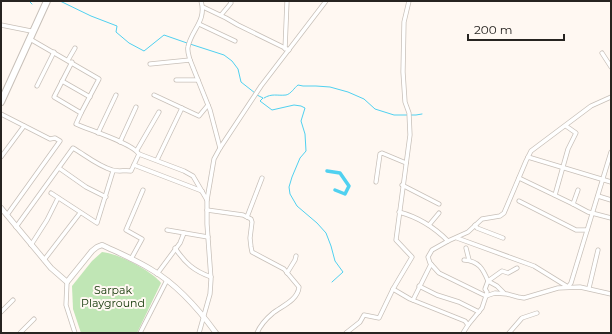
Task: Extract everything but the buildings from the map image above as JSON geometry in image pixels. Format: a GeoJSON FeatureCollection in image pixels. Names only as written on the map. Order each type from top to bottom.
{"type":"FeatureCollection","features":[{"type":"Feature","properties":{"kind":"highway"},"geometry":{"type":"LineString","coordinates":[[1,94],[31,31],[43,1]]}},
{"type":"Feature","properties":{"kind":"highway"},"geometry":{"type":"LineString","coordinates":[[1,102],[47,1]]}},
{"type":"Feature","properties":{"kind":"street"},"geometry":{"type":"LineString","coordinates":[[201,1],[203,8],[199,24],[189,44],[190,60],[208,105],[220,148]]}},
{"type":"Feature","properties":{"kind":"street"},"geometry":{"type":"LineString","coordinates":[[221,15],[231,3],[230,1]]}},
{"type":"Feature","properties":{"kind":"street"},"geometry":{"type":"LineString","coordinates":[[287,1],[287,49]]}},
{"type":"Feature","properties":{"kind":"street"},"geometry":{"type":"LineString","coordinates":[[199,333],[210,294],[211,277],[207,200],[214,159],[287,49],[326,1]]}},
{"type":"Feature","properties":{"kind":"street"},"geometry":{"type":"LineString","coordinates":[[346,333],[360,322],[364,315],[379,318],[393,289],[412,257],[396,240],[402,185],[410,135],[409,115],[405,102],[402,72],[404,22],[409,1]]}},
{"type":"Feature","properties":{"kind":"street"},"geometry":{"type":"LineString","coordinates":[[203,8],[221,15],[287,49]]}},
{"type":"Feature","properties":{"kind":"street"},"geometry":{"type":"LineString","coordinates":[[199,24],[235,41]]}},
{"type":"Feature","properties":{"kind":"street"},"geometry":{"type":"LineString","coordinates":[[1,25],[31,31]]}},
{"type":"Feature","properties":{"kind":"street"},"geometry":{"type":"LineString","coordinates":[[30,39],[99,79],[76,124],[120,142],[138,152],[193,176],[207,200]]}},
{"type":"Feature","properties":{"kind":"street"},"geometry":{"type":"LineString","coordinates":[[76,48],[54,97],[81,113]]}},
{"type":"Feature","properties":{"kind":"street"},"geometry":{"type":"LineString","coordinates":[[37,86],[54,52]]}},
{"type":"Feature","properties":{"kind":"street"},"geometry":{"type":"LineString","coordinates":[[602,53],[611,67]]}},
{"type":"Feature","properties":{"kind":"street"},"geometry":{"type":"LineString","coordinates":[[150,64],[190,60]]}},
{"type":"Feature","properties":{"kind":"street"},"geometry":{"type":"LineString","coordinates":[[176,80],[198,80]]}},
{"type":"Feature","properties":{"kind":"street"},"geometry":{"type":"LineString","coordinates":[[62,81],[90,96]]}},
{"type":"Feature","properties":{"kind":"street"},"geometry":{"type":"LineString","coordinates":[[98,133],[116,95]]}},
{"type":"Feature","properties":{"kind":"street"},"geometry":{"type":"LineString","coordinates":[[154,95],[199,116],[208,105]]}},
{"type":"Feature","properties":{"kind":"street"},"geometry":{"type":"LineString","coordinates":[[611,97],[591,106],[531,151],[504,213],[500,216],[482,219],[468,232],[432,250],[428,257],[431,264],[439,273],[486,296],[494,293],[524,298],[558,288],[568,287],[588,288],[611,294]]}},
{"type":"Feature","properties":{"kind":"street"},"geometry":{"type":"LineString","coordinates":[[120,142],[136,107]]}},
{"type":"Feature","properties":{"kind":"street"},"geometry":{"type":"LineString","coordinates":[[157,160],[182,108]]}},
{"type":"Feature","properties":{"kind":"street"},"geometry":{"type":"LineString","coordinates":[[16,227],[73,148],[100,165],[113,171],[131,171],[138,152],[159,112]]}},
{"type":"Feature","properties":{"kind":"street"},"geometry":{"type":"LineString","coordinates":[[1,114],[50,139],[55,138],[60,141],[7,215]]}},
{"type":"Feature","properties":{"kind":"street"},"geometry":{"type":"LineString","coordinates":[[1,157],[24,126]]}},
{"type":"Feature","properties":{"kind":"street"},"geometry":{"type":"LineString","coordinates":[[555,195],[568,149],[576,133],[566,126]]}},
{"type":"Feature","properties":{"kind":"street"},"geometry":{"type":"LineString","coordinates":[[568,287],[593,214],[611,152]]}},
{"type":"Feature","properties":{"kind":"street"},"geometry":{"type":"LineString","coordinates":[[376,182],[380,154],[382,153],[406,163]]}},
{"type":"Feature","properties":{"kind":"street"},"geometry":{"type":"LineString","coordinates":[[528,157],[611,182]]}},
{"type":"Feature","properties":{"kind":"street"},"geometry":{"type":"LineString","coordinates":[[134,165],[202,192]]}},
{"type":"Feature","properties":{"kind":"street"},"geometry":{"type":"LineString","coordinates":[[59,168],[86,187],[106,197]]}},
{"type":"Feature","properties":{"kind":"street"},"geometry":{"type":"LineString","coordinates":[[51,193],[97,223],[113,171]]}},
{"type":"Feature","properties":{"kind":"street"},"geometry":{"type":"LineString","coordinates":[[247,217],[262,178]]}},
{"type":"Feature","properties":{"kind":"street"},"geometry":{"type":"LineString","coordinates":[[519,178],[593,214],[611,218]]}},
{"type":"Feature","properties":{"kind":"street"},"geometry":{"type":"LineString","coordinates":[[402,185],[439,204]]}},
{"type":"Feature","properties":{"kind":"street"},"geometry":{"type":"LineString","coordinates":[[131,259],[142,239],[126,230],[143,190]]}},
{"type":"Feature","properties":{"kind":"street"},"geometry":{"type":"LineString","coordinates":[[573,204],[578,190]]}},
{"type":"Feature","properties":{"kind":"street"},"geometry":{"type":"LineString","coordinates":[[598,196],[611,200]]}},
{"type":"Feature","properties":{"kind":"street"},"geometry":{"type":"LineString","coordinates":[[31,245],[47,220],[58,198]]}},
{"type":"Feature","properties":{"kind":"street"},"geometry":{"type":"LineString","coordinates":[[519,201],[576,230],[587,230]]}},
{"type":"Feature","properties":{"kind":"street"},"geometry":{"type":"LineString","coordinates":[[1,208],[44,260],[67,282]]}},
{"type":"Feature","properties":{"kind":"street"},"geometry":{"type":"LineString","coordinates":[[207,210],[251,218],[250,238],[252,252],[284,268],[299,287],[294,298],[271,314],[257,333]]}},
{"type":"Feature","properties":{"kind":"street"},"geometry":{"type":"LineString","coordinates":[[399,212],[412,216],[429,225],[448,241]]}},
{"type":"Feature","properties":{"kind":"street"},"geometry":{"type":"LineString","coordinates":[[44,260],[80,213]]}},
{"type":"Feature","properties":{"kind":"street"},"geometry":{"type":"LineString","coordinates":[[429,225],[439,213]]}},
{"type":"Feature","properties":{"kind":"street"},"geometry":{"type":"LineString","coordinates":[[475,225],[477,228],[503,238]]}},
{"type":"Feature","properties":{"kind":"street"},"geometry":{"type":"LineString","coordinates":[[167,230],[208,237]]}},
{"type":"Feature","properties":{"kind":"street"},"geometry":{"type":"LineString","coordinates":[[158,274],[180,243],[184,233]]}},
{"type":"Feature","properties":{"kind":"street"},"geometry":{"type":"LineString","coordinates":[[457,238],[534,266],[568,287]]}},
{"type":"Feature","properties":{"kind":"street"},"geometry":{"type":"LineString","coordinates":[[74,333],[66,305],[67,282],[97,247],[102,245],[131,259],[167,280],[204,316],[216,333]]}},
{"type":"Feature","properties":{"kind":"street"},"geometry":{"type":"LineString","coordinates":[[175,248],[187,264],[195,270],[211,277]]}},
{"type":"Feature","properties":{"kind":"street"},"geometry":{"type":"LineString","coordinates":[[466,248],[469,260]]}},
{"type":"Feature","properties":{"kind":"street"},"geometry":{"type":"LineString","coordinates":[[588,288],[598,250]]}},
{"type":"Feature","properties":{"kind":"street"},"geometry":{"type":"LineString","coordinates":[[287,273],[296,256]]}},
{"type":"Feature","properties":{"kind":"street"},"geometry":{"type":"LineString","coordinates":[[464,260],[469,260],[480,266],[488,281],[497,286],[504,294]]}},
{"type":"Feature","properties":{"kind":"street"},"geometry":{"type":"LineString","coordinates":[[413,300],[431,264]]}},
{"type":"Feature","properties":{"kind":"street"},"geometry":{"type":"LineString","coordinates":[[463,333],[482,308],[487,292],[486,289],[488,281],[502,271],[508,273],[517,268]]}},
{"type":"Feature","properties":{"kind":"street"},"geometry":{"type":"LineString","coordinates":[[140,333],[167,280]]}},
{"type":"Feature","properties":{"kind":"street"},"geometry":{"type":"LineString","coordinates":[[419,286],[437,295],[459,302],[479,312]]}},
{"type":"Feature","properties":{"kind":"street"},"geometry":{"type":"LineString","coordinates":[[393,289],[413,300],[465,321],[468,325]]}},
{"type":"Feature","properties":{"kind":"street"},"geometry":{"type":"LineString","coordinates":[[1,312],[13,300]]}},
{"type":"Feature","properties":{"kind":"street"},"geometry":{"type":"LineString","coordinates":[[509,333],[522,318],[537,313]]}},
{"type":"Feature","properties":{"kind":"street"},"geometry":{"type":"LineString","coordinates":[[20,333],[34,320]]}},
{"type":"Feature","properties":{"kind":"green space","name":"Sarpak Playground"},"geometry":{"type":"Polygon","coordinates":[[[102,252],[134,263],[150,273],[161,283],[137,333],[81,333],[73,309],[72,286],[92,261],[102,252]]]}},
{"type":"Feature","properties":{"kind":"waterway"},"geometry":{"type":"LineString","coordinates":[[29,1],[32,4]]}},
{"type":"Feature","properties":{"kind":"waterway"},"geometry":{"type":"LineString","coordinates":[[60,1],[91,16],[117,26],[116,32],[129,43],[144,51],[164,35],[187,43]]}},
{"type":"Feature","properties":{"kind":"waterway"},"geometry":{"type":"LineString","coordinates":[[190,44],[224,55],[232,61],[238,69],[241,82],[255,93]]}},
{"type":"Feature","properties":{"kind":"waterway"},"geometry":{"type":"LineString","coordinates":[[264,98],[272,95],[286,95],[298,85],[330,87],[348,92],[364,99],[375,109],[394,115],[422,114]]}},
{"type":"Feature","properties":{"kind":"waterway"},"geometry":{"type":"LineString","coordinates":[[257,95],[263,98],[260,101],[272,110],[294,105],[305,108],[301,121],[305,134],[306,151],[300,158],[292,177],[289,187],[290,194],[297,206],[326,233],[335,261],[343,272],[332,282]]}},
{"type":"Feature","properties":{"kind":"waterway"},"geometry":{"type":"LineString","coordinates":[[327,171],[340,173],[349,186],[345,194],[335,190]]}}]}
